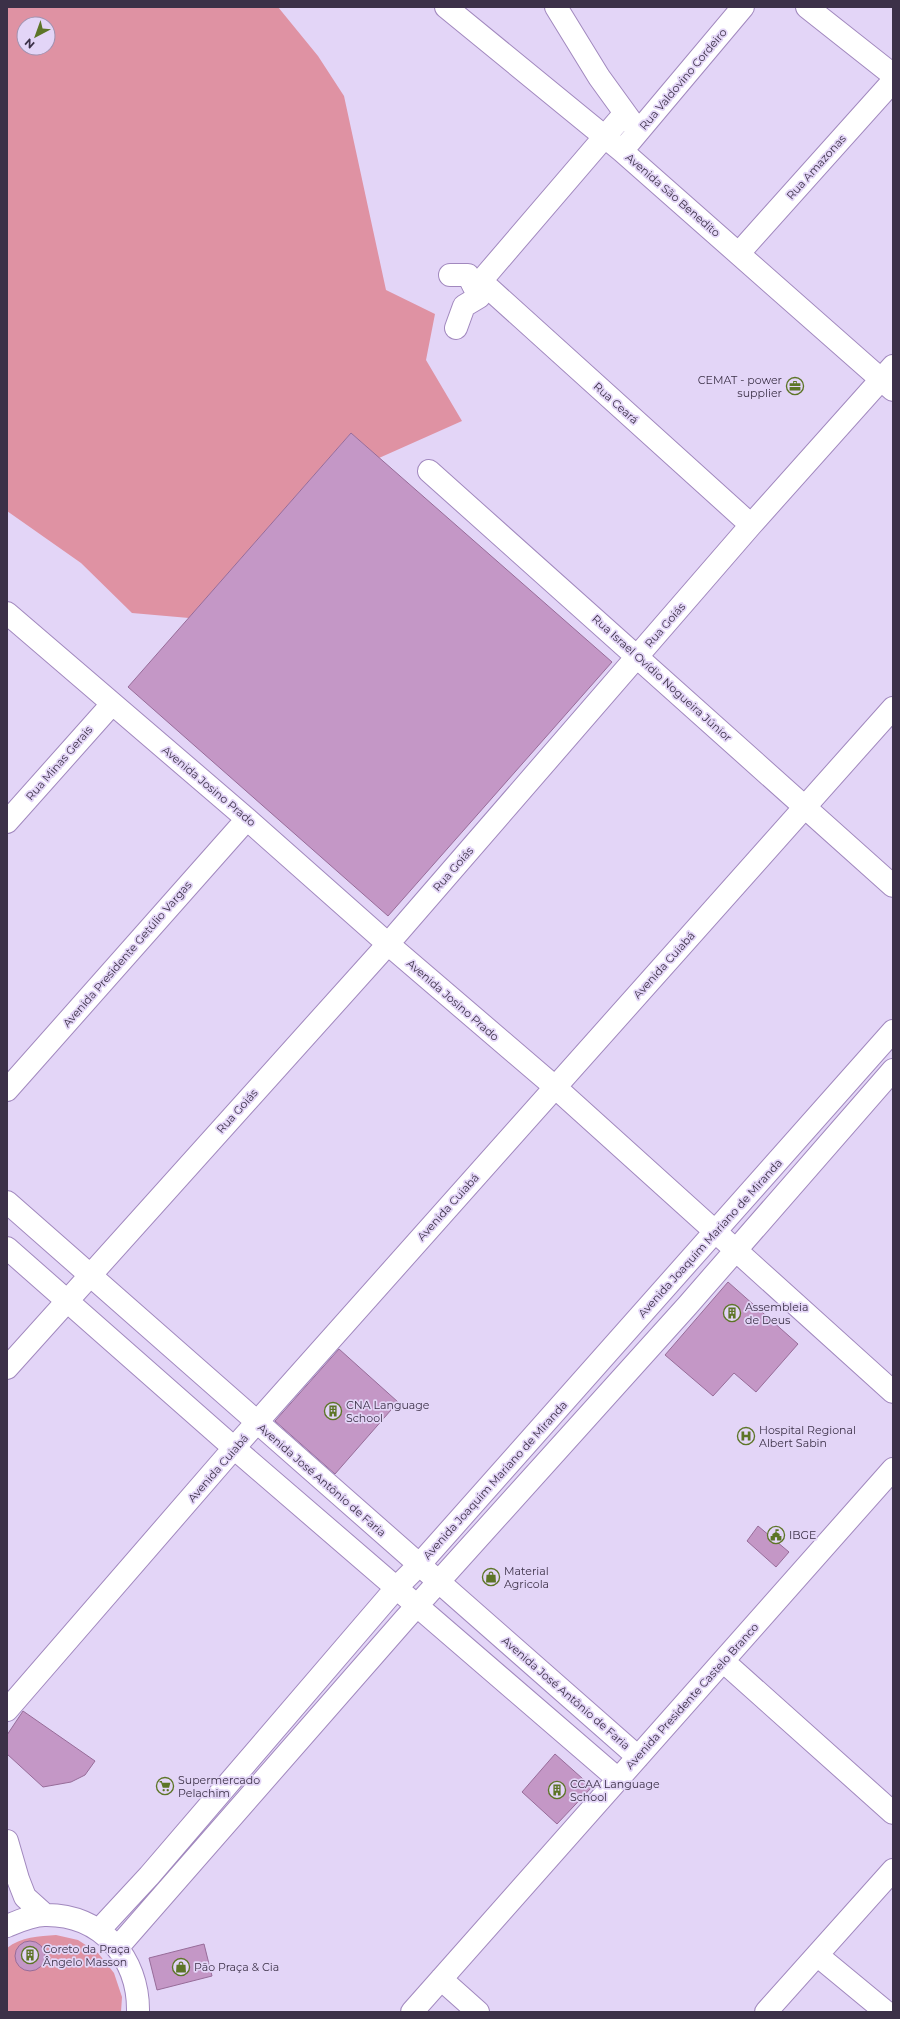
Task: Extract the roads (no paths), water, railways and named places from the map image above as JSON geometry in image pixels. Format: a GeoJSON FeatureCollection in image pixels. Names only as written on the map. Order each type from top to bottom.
{"type":"FeatureCollection","features":[{"type":"Feature","properties":{"kind":"street","name":"Avenida São Benedito"},"geometry":{"type":"LineString","coordinates":[[446,7],[622,151],[739,253],[889,379]]}},
{"type":"Feature","properties":{"kind":"street"},"geometry":{"type":"LineString","coordinates":[[556,7],[599,77],[639,132]]}},
{"type":"Feature","properties":{"kind":"street","name":"Rua Valdovino Cordeiro"},"geometry":{"type":"LineString","coordinates":[[622,151],[743,7]]}},
{"type":"Feature","properties":{"kind":"street"},"geometry":{"type":"LineString","coordinates":[[807,7],[893,75]]}},
{"type":"Feature","properties":{"kind":"street","name":"Rua Amazonas"},"geometry":{"type":"LineString","coordinates":[[739,253],[893,81]]}},
{"type":"Feature","properties":{"kind":"street"},"geometry":{"type":"LineString","coordinates":[[456,328],[464,306],[480,289],[604,136],[625,113]]}},
{"type":"Feature","properties":{"kind":"street","name":"Rua Ceará"},"geometry":{"type":"LineString","coordinates":[[450,275],[468,275],[480,289],[751,525]]}},
{"type":"Feature","properties":{"kind":"street","name":"Rua Goiás"},"geometry":{"type":"LineString","coordinates":[[7,1368],[89,1274],[388,944],[751,525],[889,379]]}},
{"type":"Feature","properties":{"kind":"street","name":"Rua Israel Ovídio Nogueira Júnior"},"geometry":{"type":"LineString","coordinates":[[429,471],[638,656],[893,886]]}},
{"type":"Feature","properties":{"kind":"street","name":"Avenida Josino Prado"},"geometry":{"type":"LineString","coordinates":[[7,613],[247,819],[388,944],[555,1088],[715,1234],[893,1392]]}},
{"type":"Feature","properties":{"kind":"street","name":"Rua Minas Gerais"},"geometry":{"type":"LineString","coordinates":[[7,822],[112,704]]}},
{"type":"Feature","properties":{"kind":"street","name":"Avenida Cuiabá"},"geometry":{"type":"LineString","coordinates":[[7,1710],[234,1448],[893,708]]}},
{"type":"Feature","properties":{"kind":"street","name":"Avenida Presidente Getúlio Vargas"},"geometry":{"type":"LineString","coordinates":[[7,1090],[247,819]]}},
{"type":"Feature","properties":{"kind":"street","name":"Avenida Joaquim Mariano de Miranda"},"geometry":{"type":"LineString","coordinates":[[99,1930],[149,1876],[397,1587],[419,1566],[715,1234],[893,1031]]}},
{"type":"Feature","properties":{"kind":"street"},"geometry":{"type":"LineString","coordinates":[[118,1947],[438,1582],[634,1364],[893,1070]]}},
{"type":"Feature","properties":{"kind":"street","name":"Avenida José Antônio de Faria"},"geometry":{"type":"LineString","coordinates":[[7,1202],[419,1566],[638,1757]]}},
{"type":"Feature","properties":{"kind":"street"},"geometry":{"type":"LineString","coordinates":[[7,1248],[234,1448],[618,1779]]}},
{"type":"Feature","properties":{"kind":"street"},"geometry":{"type":"LineString","coordinates":[[613,1348],[634,1364]]}},
{"type":"Feature","properties":{"kind":"street","name":"Avenida Presidente Castelo Branco"},"geometry":{"type":"LineString","coordinates":[[412,2012],[893,1470]]}},
{"type":"Feature","properties":{"kind":"street"},"geometry":{"type":"LineString","coordinates":[[723,1661],[893,1813]]}},
{"type":"Feature","properties":{"kind":"street"},"geometry":{"type":"LineString","coordinates":[[7,1841],[18,1880],[25,1897],[45,1915]]}},
{"type":"Feature","properties":{"kind":"street"},"geometry":{"type":"LineString","coordinates":[[766,2012],[893,1870]]}},
{"type":"Feature","properties":{"kind":"street"},"geometry":{"type":"LineString","coordinates":[[149,1876],[166,1891]]}},
{"type":"Feature","properties":{"kind":"street"},"geometry":{"type":"LineString","coordinates":[[7,1926],[24,1919],[45,1915],[73,1918],[99,1930],[118,1947],[128,1962],[135,1979],[138,1998],[138,2012]]}},
{"type":"Feature","properties":{"kind":"street"},"geometry":{"type":"LineString","coordinates":[[817,1955],[886,2012]]}},
{"type":"Feature","properties":{"kind":"street"},"geometry":{"type":"LineString","coordinates":[[441,1979],[478,2012]]}},
{"type":"Feature","properties":{"kind":"place","name":"CEMAT - power supplier"},"geometry":{"type":"Point","coordinates":[795,386]}},
{"type":"Feature","properties":{"kind":"place","name":"Assembleia de Deus"},"geometry":{"type":"Point","coordinates":[732,1313]}},
{"type":"Feature","properties":{"kind":"place","name":"CNA Language School"},"geometry":{"type":"Point","coordinates":[333,1411]}},
{"type":"Feature","properties":{"kind":"place","name":"Hospital Regional Albert Sabin"},"geometry":{"type":"Point","coordinates":[746,1436]}},
{"type":"Feature","properties":{"kind":"place","name":"IBGE"},"geometry":{"type":"Point","coordinates":[776,1535]}},
{"type":"Feature","properties":{"kind":"place","name":"Material Agricola"},"geometry":{"type":"Point","coordinates":[491,1577]}},
{"type":"Feature","properties":{"kind":"place","name":"Supermercado Pelachim"},"geometry":{"type":"Point","coordinates":[165,1786]}},
{"type":"Feature","properties":{"kind":"place","name":"CCAA Language School"},"geometry":{"type":"Point","coordinates":[557,1790]}},
{"type":"Feature","properties":{"kind":"place","name":"Coreto da Praça Ângelo Masson"},"geometry":{"type":"Point","coordinates":[30,1955]}},
{"type":"Feature","properties":{"kind":"place","name":"Pão Praça & Cia"},"geometry":{"type":"Point","coordinates":[181,1967]}}]}
